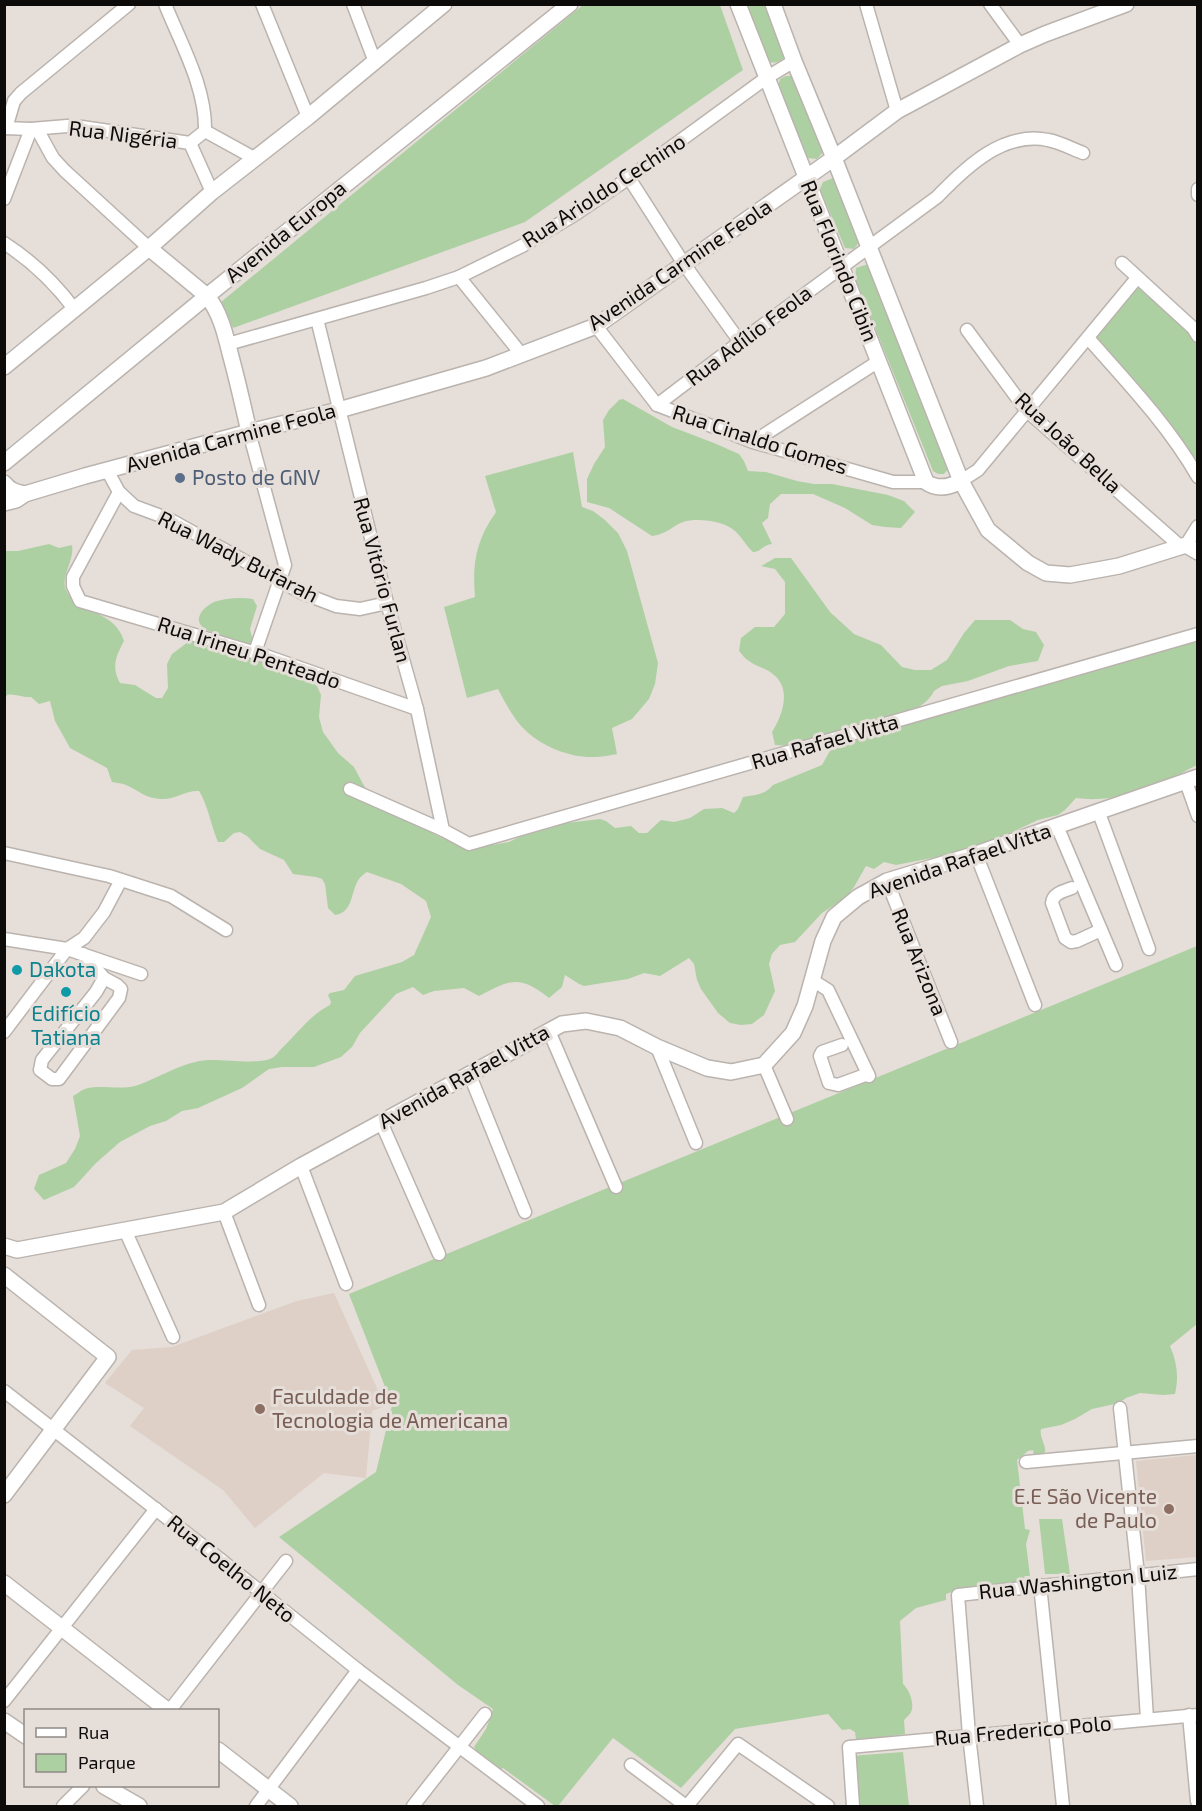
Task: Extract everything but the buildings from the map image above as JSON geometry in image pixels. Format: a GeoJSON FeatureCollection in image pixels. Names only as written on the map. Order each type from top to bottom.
{"type":"FeatureCollection","features":[{"type":"Feature","properties":{"kind":"main road"},"geometry":{"type":"LineString","coordinates":[[4,367],[149,248],[212,192],[308,117],[444,4]]}},
{"type":"Feature","properties":{"kind":"main road","name":"Avenida Europa"},"geometry":{"type":"LineString","coordinates":[[5,464],[207,296],[570,4]]}},
{"type":"Feature","properties":{"kind":"main road","name":"Rua Florindo Cibin"},"geometry":{"type":"LineString","coordinates":[[738,4],[926,482]]}},
{"type":"Feature","properties":{"kind":"main road","name":"Rua Florindo Cibin"},"geometry":{"type":"LineString","coordinates":[[773,4],[961,481],[988,531],[1028,563],[1046,573],[1070,575],[1119,566],[1188,548]]}},
{"type":"Feature","properties":{"kind":"main road","name":"Avenida Carmine Feola"},"geometry":{"type":"LineString","coordinates":[[4,504],[25,494],[107,470],[339,410],[486,368],[596,326],[897,111],[1020,45],[1126,4]]}},
{"type":"Feature","properties":{"kind":"main road"},"geometry":{"type":"LineString","coordinates":[[149,248],[214,304],[228,344],[249,432]]}},
{"type":"Feature","properties":{"kind":"main road"},"geometry":{"type":"LineString","coordinates":[[926,482],[939,487],[961,481]]}},
{"type":"Feature","properties":{"kind":"main road"},"geometry":{"type":"LineString","coordinates":[[4,483],[14,492],[25,494]]}},
{"type":"Feature","properties":{"kind":"main road","name":"Avenida Rafael Vitta"},"geometry":{"type":"LineString","coordinates":[[4,1273],[11,1248],[224,1212],[301,1166],[562,1024],[586,1021],[620,1028],[657,1047],[707,1068],[731,1072],[764,1065],[793,1033],[805,1006],[823,941],[834,917],[858,897],[887,881],[976,854],[1192,780]]}},
{"type":"Feature","properties":{"kind":"main road"},"geometry":{"type":"LineString","coordinates":[[4,1273],[108,1357],[4,1495]]}},
{"type":"Feature","properties":{"kind":"main road"},"geometry":{"type":"LineString","coordinates":[[4,1583],[167,1709]]}},
{"type":"Feature","properties":{"kind":"main road"},"geometry":{"type":"LineString","coordinates":[[6,1725],[24,1735]]}},
{"type":"Feature","properties":{"kind":"main road"},"geometry":{"type":"LineString","coordinates":[[219,1751],[290,1806]]}},
{"type":"Feature","properties":{"kind":"main road"},"geometry":{"type":"LineString","coordinates":[[109,1787],[139,1806]]}},
{"type":"Feature","properties":{"kind":"street"},"geometry":{"type":"LineString","coordinates":[[5,128],[14,101],[21,93],[129,4]]}},
{"type":"Feature","properties":{"kind":"street"},"geometry":{"type":"LineString","coordinates":[[165,4],[196,80],[206,118],[205,131],[254,158]]}},
{"type":"Feature","properties":{"kind":"street"},"geometry":{"type":"LineString","coordinates":[[262,4],[308,117]]}},
{"type":"Feature","properties":{"kind":"street"},"geometry":{"type":"LineString","coordinates":[[353,4],[375,62]]}},
{"type":"Feature","properties":{"kind":"street"},"geometry":{"type":"LineString","coordinates":[[866,4],[897,111]]}},
{"type":"Feature","properties":{"kind":"street"},"geometry":{"type":"LineString","coordinates":[[990,4],[1020,45]]}},
{"type":"Feature","properties":{"kind":"street","name":"Rua Arioldo Cechino"},"geometry":{"type":"LineString","coordinates":[[228,344],[459,277],[522,246],[629,178],[766,78],[794,61]]}},
{"type":"Feature","properties":{"kind":"street","name":"Rua Nigéria"},"geometry":{"type":"LineString","coordinates":[[5,128],[82,127],[190,143],[205,131]]}},
{"type":"Feature","properties":{"kind":"street"},"geometry":{"type":"LineString","coordinates":[[4,199],[34,129]]}},
{"type":"Feature","properties":{"kind":"street"},"geometry":{"type":"LineString","coordinates":[[34,129],[53,158],[65,171],[149,248]]}},
{"type":"Feature","properties":{"kind":"street","name":"Rua Adílio Feola"},"geometry":{"type":"LineString","coordinates":[[657,405],[937,197],[961,172],[998,147],[1023,138],[1049,140],[1083,153]]}},
{"type":"Feature","properties":{"kind":"street"},"geometry":{"type":"LineString","coordinates":[[190,143],[212,192]]}},
{"type":"Feature","properties":{"kind":"street"},"geometry":{"type":"LineString","coordinates":[[629,178],[684,264],[740,342]]}},
{"type":"Feature","properties":{"kind":"street"},"geometry":{"type":"LineString","coordinates":[[1197,189],[1197,195]]}},
{"type":"Feature","properties":{"kind":"street"},"geometry":{"type":"LineString","coordinates":[[4,243],[46,276],[75,310]]}},
{"type":"Feature","properties":{"kind":"street"},"geometry":{"type":"LineString","coordinates":[[1122,263],[1193,328],[1197,336]]}},
{"type":"Feature","properties":{"kind":"street"},"geometry":{"type":"LineString","coordinates":[[459,277],[522,355]]}},
{"type":"Feature","properties":{"kind":"street"},"geometry":{"type":"LineString","coordinates":[[961,481],[978,470],[1137,278]]}},
{"type":"Feature","properties":{"kind":"street","name":"Rua Vitório Furlan"},"geometry":{"type":"LineString","coordinates":[[317,319],[387,603],[417,709],[448,833]]}},
{"type":"Feature","properties":{"kind":"street","name":"Rua Cinaldo Gomes"},"geometry":{"type":"LineString","coordinates":[[596,326],[657,405],[753,442],[893,482],[926,482]]}},
{"type":"Feature","properties":{"kind":"street","name":"Rua João Bella"},"geometry":{"type":"LineString","coordinates":[[967,330],[1026,410],[1188,548]]}},
{"type":"Feature","properties":{"kind":"street"},"geometry":{"type":"LineString","coordinates":[[1088,338],[1144,401],[1186,457],[1197,477]]}},
{"type":"Feature","properties":{"kind":"street"},"geometry":{"type":"LineString","coordinates":[[753,442],[879,361]]}},
{"type":"Feature","properties":{"kind":"street"},"geometry":{"type":"LineString","coordinates":[[249,432],[285,565],[255,652]]}},
{"type":"Feature","properties":{"kind":"street","name":"Rua Wady Bufarah"},"geometry":{"type":"LineString","coordinates":[[107,470],[118,492],[134,506],[169,519],[302,593],[336,606],[360,609],[387,603]]}},
{"type":"Feature","properties":{"kind":"street","name":"Rua Irineu Penteado"},"geometry":{"type":"LineString","coordinates":[[118,492],[73,577],[73,586],[80,601],[255,652],[417,709]]}},
{"type":"Feature","properties":{"kind":"street"},"geometry":{"type":"LineString","coordinates":[[1188,548],[1197,526]]}},
{"type":"Feature","properties":{"kind":"street","name":"Rua Rafael Vitta"},"geometry":{"type":"LineString","coordinates":[[350,789],[470,844],[1197,634]]}},
{"type":"Feature","properties":{"kind":"street"},"geometry":{"type":"LineString","coordinates":[[1192,780],[1197,816]]}},
{"type":"Feature","properties":{"kind":"street"},"geometry":{"type":"LineString","coordinates":[[1099,813],[1149,949]]}},
{"type":"Feature","properties":{"kind":"street"},"geometry":{"type":"LineString","coordinates":[[1057,826],[1116,965]]}},
{"type":"Feature","properties":{"kind":"street"},"geometry":{"type":"LineString","coordinates":[[4,853],[121,880],[171,896],[226,930]]}},
{"type":"Feature","properties":{"kind":"street"},"geometry":{"type":"LineString","coordinates":[[976,854],[1035,1005]]}},
{"type":"Feature","properties":{"kind":"street"},"geometry":{"type":"LineString","coordinates":[[4,1032],[67,949],[84,938],[104,912],[121,880]]}},
{"type":"Feature","properties":{"kind":"street","name":"Rua Arizona"},"geometry":{"type":"LineString","coordinates":[[887,881],[951,1042]]}},
{"type":"Feature","properties":{"kind":"street"},"geometry":{"type":"LineString","coordinates":[[1072,888],[1052,899],[1065,938],[1071,942],[1077,941],[1101,930]]}},
{"type":"Feature","properties":{"kind":"street"},"geometry":{"type":"LineString","coordinates":[[4,939],[67,949],[141,974]]}},
{"type":"Feature","properties":{"kind":"street"},"geometry":{"type":"LineString","coordinates":[[83,954],[104,978],[121,989],[119,998],[59,1079],[52,1079],[39,1070],[42,1060],[96,992],[104,978]]}},
{"type":"Feature","properties":{"kind":"street"},"geometry":{"type":"LineString","coordinates":[[812,980],[828,990],[869,1075],[838,1085],[829,1083],[819,1056],[822,1052],[842,1045]]}},
{"type":"Feature","properties":{"kind":"street"},"geometry":{"type":"LineString","coordinates":[[549,1031],[616,1187]]}},
{"type":"Feature","properties":{"kind":"street"},"geometry":{"type":"LineString","coordinates":[[657,1047],[696,1143]]}},
{"type":"Feature","properties":{"kind":"street"},"geometry":{"type":"LineString","coordinates":[[764,1065],[786,1119]]}},
{"type":"Feature","properties":{"kind":"street"},"geometry":{"type":"LineString","coordinates":[[469,1073],[525,1212]]}},
{"type":"Feature","properties":{"kind":"street"},"geometry":{"type":"LineString","coordinates":[[381,1122],[439,1254]]}},
{"type":"Feature","properties":{"kind":"street"},"geometry":{"type":"LineString","coordinates":[[301,1166],[346,1284]]}},
{"type":"Feature","properties":{"kind":"street"},"geometry":{"type":"LineString","coordinates":[[224,1212],[259,1305]]}},
{"type":"Feature","properties":{"kind":"street"},"geometry":{"type":"LineString","coordinates":[[125,1230],[173,1337]]}},
{"type":"Feature","properties":{"kind":"street","name":"Rua Coelho Neto"},"geometry":{"type":"LineString","coordinates":[[4,1390],[358,1670],[538,1806]]}},
{"type":"Feature","properties":{"kind":"street"},"geometry":{"type":"LineString","coordinates":[[1120,1408],[1138,1575],[1147,1719]]}},
{"type":"Feature","properties":{"kind":"street"},"geometry":{"type":"LineString","coordinates":[[1026,1462],[1197,1446]]}},
{"type":"Feature","properties":{"kind":"street"},"geometry":{"type":"LineString","coordinates":[[4,1701],[156,1509]]}},
{"type":"Feature","properties":{"kind":"street"},"geometry":{"type":"LineString","coordinates":[[169,1709],[286,1561]]}},
{"type":"Feature","properties":{"kind":"street","name":"Rua Washington Luiz"},"geometry":{"type":"LineString","coordinates":[[969,1736],[958,1595],[1197,1569]]}},
{"type":"Feature","properties":{"kind":"street"},"geometry":{"type":"LineString","coordinates":[[1041,1585],[1063,1806]]}},
{"type":"Feature","properties":{"kind":"street"},"geometry":{"type":"LineString","coordinates":[[256,1806],[358,1670]]}},
{"type":"Feature","properties":{"kind":"street"},"geometry":{"type":"LineString","coordinates":[[413,1806],[485,1714]]}},
{"type":"Feature","properties":{"kind":"street"},"geometry":{"type":"LineString","coordinates":[[1193,1715],[1197,1801]]}},
{"type":"Feature","properties":{"kind":"street","name":"Rua Frederico Polo"},"geometry":{"type":"LineString","coordinates":[[853,1806],[849,1747],[1193,1715]]}},
{"type":"Feature","properties":{"kind":"street"},"geometry":{"type":"LineString","coordinates":[[969,1736],[977,1806]]}},
{"type":"Feature","properties":{"kind":"street"},"geometry":{"type":"LineString","coordinates":[[631,1765],[687,1806],[738,1744],[828,1806]]}},
{"type":"Feature","properties":{"kind":"street"},"geometry":{"type":"LineString","coordinates":[[63,1806],[81,1787]]}},
{"type":"Feature","properties":{"kind":"shaded area","name":"Faculdade de Tecnologia de Americana"},"geometry":{"type":"Polygon","coordinates":[[[334,1293],[385,1406],[372,1411],[366,1478],[324,1473],[255,1528],[223,1490],[130,1426],[144,1408],[105,1383],[132,1350],[172,1347],[297,1301],[334,1293]]]}},
{"type":"Feature","properties":{"kind":"shaded area","name":"E.E São Vicente de Paulo"},"geometry":{"type":"Polygon","coordinates":[[[1197,1455],[1197,1557],[1146,1561],[1136,1461],[1197,1455]]]}},
{"type":"Feature","properties":{"kind":"green space"},"geometry":{"type":"Polygon","coordinates":[[[583,5],[720,5],[743,70],[525,222],[233,328],[221,302],[583,5]]]}},
{"type":"Feature","properties":{"kind":"green space"},"geometry":{"type":"Polygon","coordinates":[[[744,5],[768,5],[785,56],[781,60],[774,63],[767,61],[744,5]]]}},
{"type":"Feature","properties":{"kind":"green space"},"geometry":{"type":"Polygon","coordinates":[[[792,76],[824,151],[817,159],[807,158],[778,86],[780,79],[792,76]]]}},
{"type":"Feature","properties":{"kind":"green space"},"geometry":{"type":"Polygon","coordinates":[[[833,178],[837,179],[860,241],[854,249],[845,248],[820,189],[823,182],[833,178]]]}},
{"type":"Feature","properties":{"kind":"green space"},"geometry":{"type":"Polygon","coordinates":[[[869,266],[949,468],[944,474],[933,471],[855,278],[856,268],[869,266]]]}},
{"type":"Feature","properties":{"kind":"green space"},"geometry":{"type":"Polygon","coordinates":[[[1135,285],[1189,332],[1197,345],[1197,472],[1088,338],[1135,285]]]}},
{"type":"Feature","properties":{"kind":"green space"},"geometry":{"type":"Polygon","coordinates":[[[623,399],[672,427],[739,454],[748,471],[766,472],[797,481],[832,484],[888,495],[904,501],[915,512],[901,528],[885,527],[872,525],[845,508],[813,494],[781,494],[770,504],[768,518],[762,523],[772,544],[756,552],[753,552],[731,528],[712,521],[686,521],[652,536],[609,508],[587,502],[587,479],[605,447],[603,420],[609,410],[623,399]]]}},
{"type":"Feature","properties":{"kind":"green space"},"geometry":{"type":"Polygon","coordinates":[[[573,452],[582,507],[593,511],[605,520],[618,533],[627,551],[658,663],[655,684],[649,699],[632,719],[612,728],[617,754],[600,757],[576,756],[533,737],[518,722],[498,689],[467,698],[444,607],[475,597],[474,574],[477,553],[484,532],[496,512],[485,476],[573,452]]]}},
{"type":"Feature","properties":{"kind":"green space"},"geometry":{"type":"Polygon","coordinates":[[[49,544],[59,548],[72,545],[65,580],[66,590],[79,604],[113,623],[119,631],[124,641],[115,667],[120,683],[135,685],[156,698],[162,698],[168,688],[167,664],[172,654],[188,642],[208,641],[217,637],[200,624],[199,617],[205,608],[214,602],[223,600],[253,599],[257,606],[250,629],[254,646],[277,664],[305,677],[317,686],[321,695],[319,717],[323,732],[338,753],[354,767],[371,796],[390,811],[442,838],[467,844],[492,845],[509,842],[541,826],[600,819],[615,828],[631,826],[639,833],[647,833],[661,820],[674,822],[690,818],[704,809],[722,808],[734,813],[743,797],[763,793],[773,785],[822,765],[831,749],[817,740],[791,746],[775,745],[772,732],[782,711],[783,688],[774,675],[746,659],[739,651],[741,638],[755,627],[774,627],[785,614],[785,582],[775,569],[761,566],[775,558],[791,558],[830,612],[854,634],[881,645],[902,667],[931,670],[947,660],[975,620],[1010,620],[1023,629],[1036,632],[1044,645],[1038,661],[1009,666],[968,681],[942,686],[934,691],[922,705],[865,734],[893,728],[1186,642],[1197,641],[1197,765],[1160,785],[1140,792],[1119,797],[1076,798],[1058,815],[1038,820],[991,842],[952,856],[896,865],[884,862],[874,869],[866,866],[845,898],[822,913],[795,942],[780,945],[772,954],[769,964],[775,991],[764,1015],[752,1024],[730,1023],[718,1013],[701,989],[694,964],[689,958],[660,976],[644,973],[628,979],[584,986],[565,975],[562,987],[549,998],[530,985],[514,982],[499,986],[479,996],[464,988],[434,991],[423,995],[413,987],[396,994],[341,1057],[314,1067],[269,1069],[242,1088],[150,1126],[120,1142],[74,1187],[44,1200],[34,1189],[39,1175],[66,1163],[80,1136],[73,1096],[90,1088],[135,1086],[198,1061],[259,1061],[272,1058],[310,1019],[330,1005],[328,995],[330,993],[344,990],[355,976],[402,962],[414,955],[431,917],[426,901],[401,884],[367,872],[356,884],[349,906],[335,915],[328,908],[325,884],[322,879],[293,874],[284,860],[260,849],[240,832],[234,833],[224,842],[218,842],[199,791],[161,799],[146,796],[124,784],[112,782],[107,768],[70,748],[55,721],[50,701],[39,704],[31,697],[13,695],[7,695],[5,699],[5,551],[18,551],[49,544]]]}},
{"type":"Feature","properties":{"kind":"green space"},"geometry":{"type":"Polygon","coordinates":[[[1197,946],[1197,1324],[1170,1346],[1177,1370],[1175,1394],[1140,1393],[1119,1403],[1092,1409],[1061,1425],[1041,1429],[1045,1452],[1037,1457],[1034,1456],[1033,1450],[1028,1451],[1017,1460],[1025,1529],[1030,1530],[1026,1544],[1030,1576],[1025,1576],[1018,1587],[955,1591],[946,1594],[946,1600],[916,1608],[900,1621],[903,1684],[912,1701],[911,1712],[904,1720],[905,1734],[856,1739],[855,1732],[850,1729],[842,1730],[828,1714],[735,1729],[681,1788],[613,1738],[558,1806],[555,1806],[503,1768],[496,1772],[479,1757],[474,1747],[486,1729],[493,1709],[458,1685],[279,1537],[376,1472],[392,1405],[349,1294],[1197,946]]]}},
{"type":"Feature","properties":{"kind":"green space"},"geometry":{"type":"Polygon","coordinates":[[[1039,1519],[1062,1519],[1070,1574],[1045,1574],[1039,1519]]]}},
{"type":"Feature","properties":{"kind":"green space"},"geometry":{"type":"Polygon","coordinates":[[[903,1752],[909,1806],[855,1806],[851,1756],[903,1752]]]}},
{"type":"Feature","properties":{"kind":"place","name":"Posto de GNV"},"geometry":{"type":"Point","coordinates":[180,478]}},
{"type":"Feature","properties":{"kind":"place","name":"Dakota"},"geometry":{"type":"Point","coordinates":[17,970]}},
{"type":"Feature","properties":{"kind":"place","name":"Edifício Tatiana"},"geometry":{"type":"Point","coordinates":[66,992]}},
{"type":"Feature","properties":{"kind":"place","name":"Faculdade de Tecnologia de Americana"},"geometry":{"type":"Point","coordinates":[260,1409]}},
{"type":"Feature","properties":{"kind":"place","name":"E.E São Vicente de Paulo"},"geometry":{"type":"Point","coordinates":[1169,1509]}}]}
